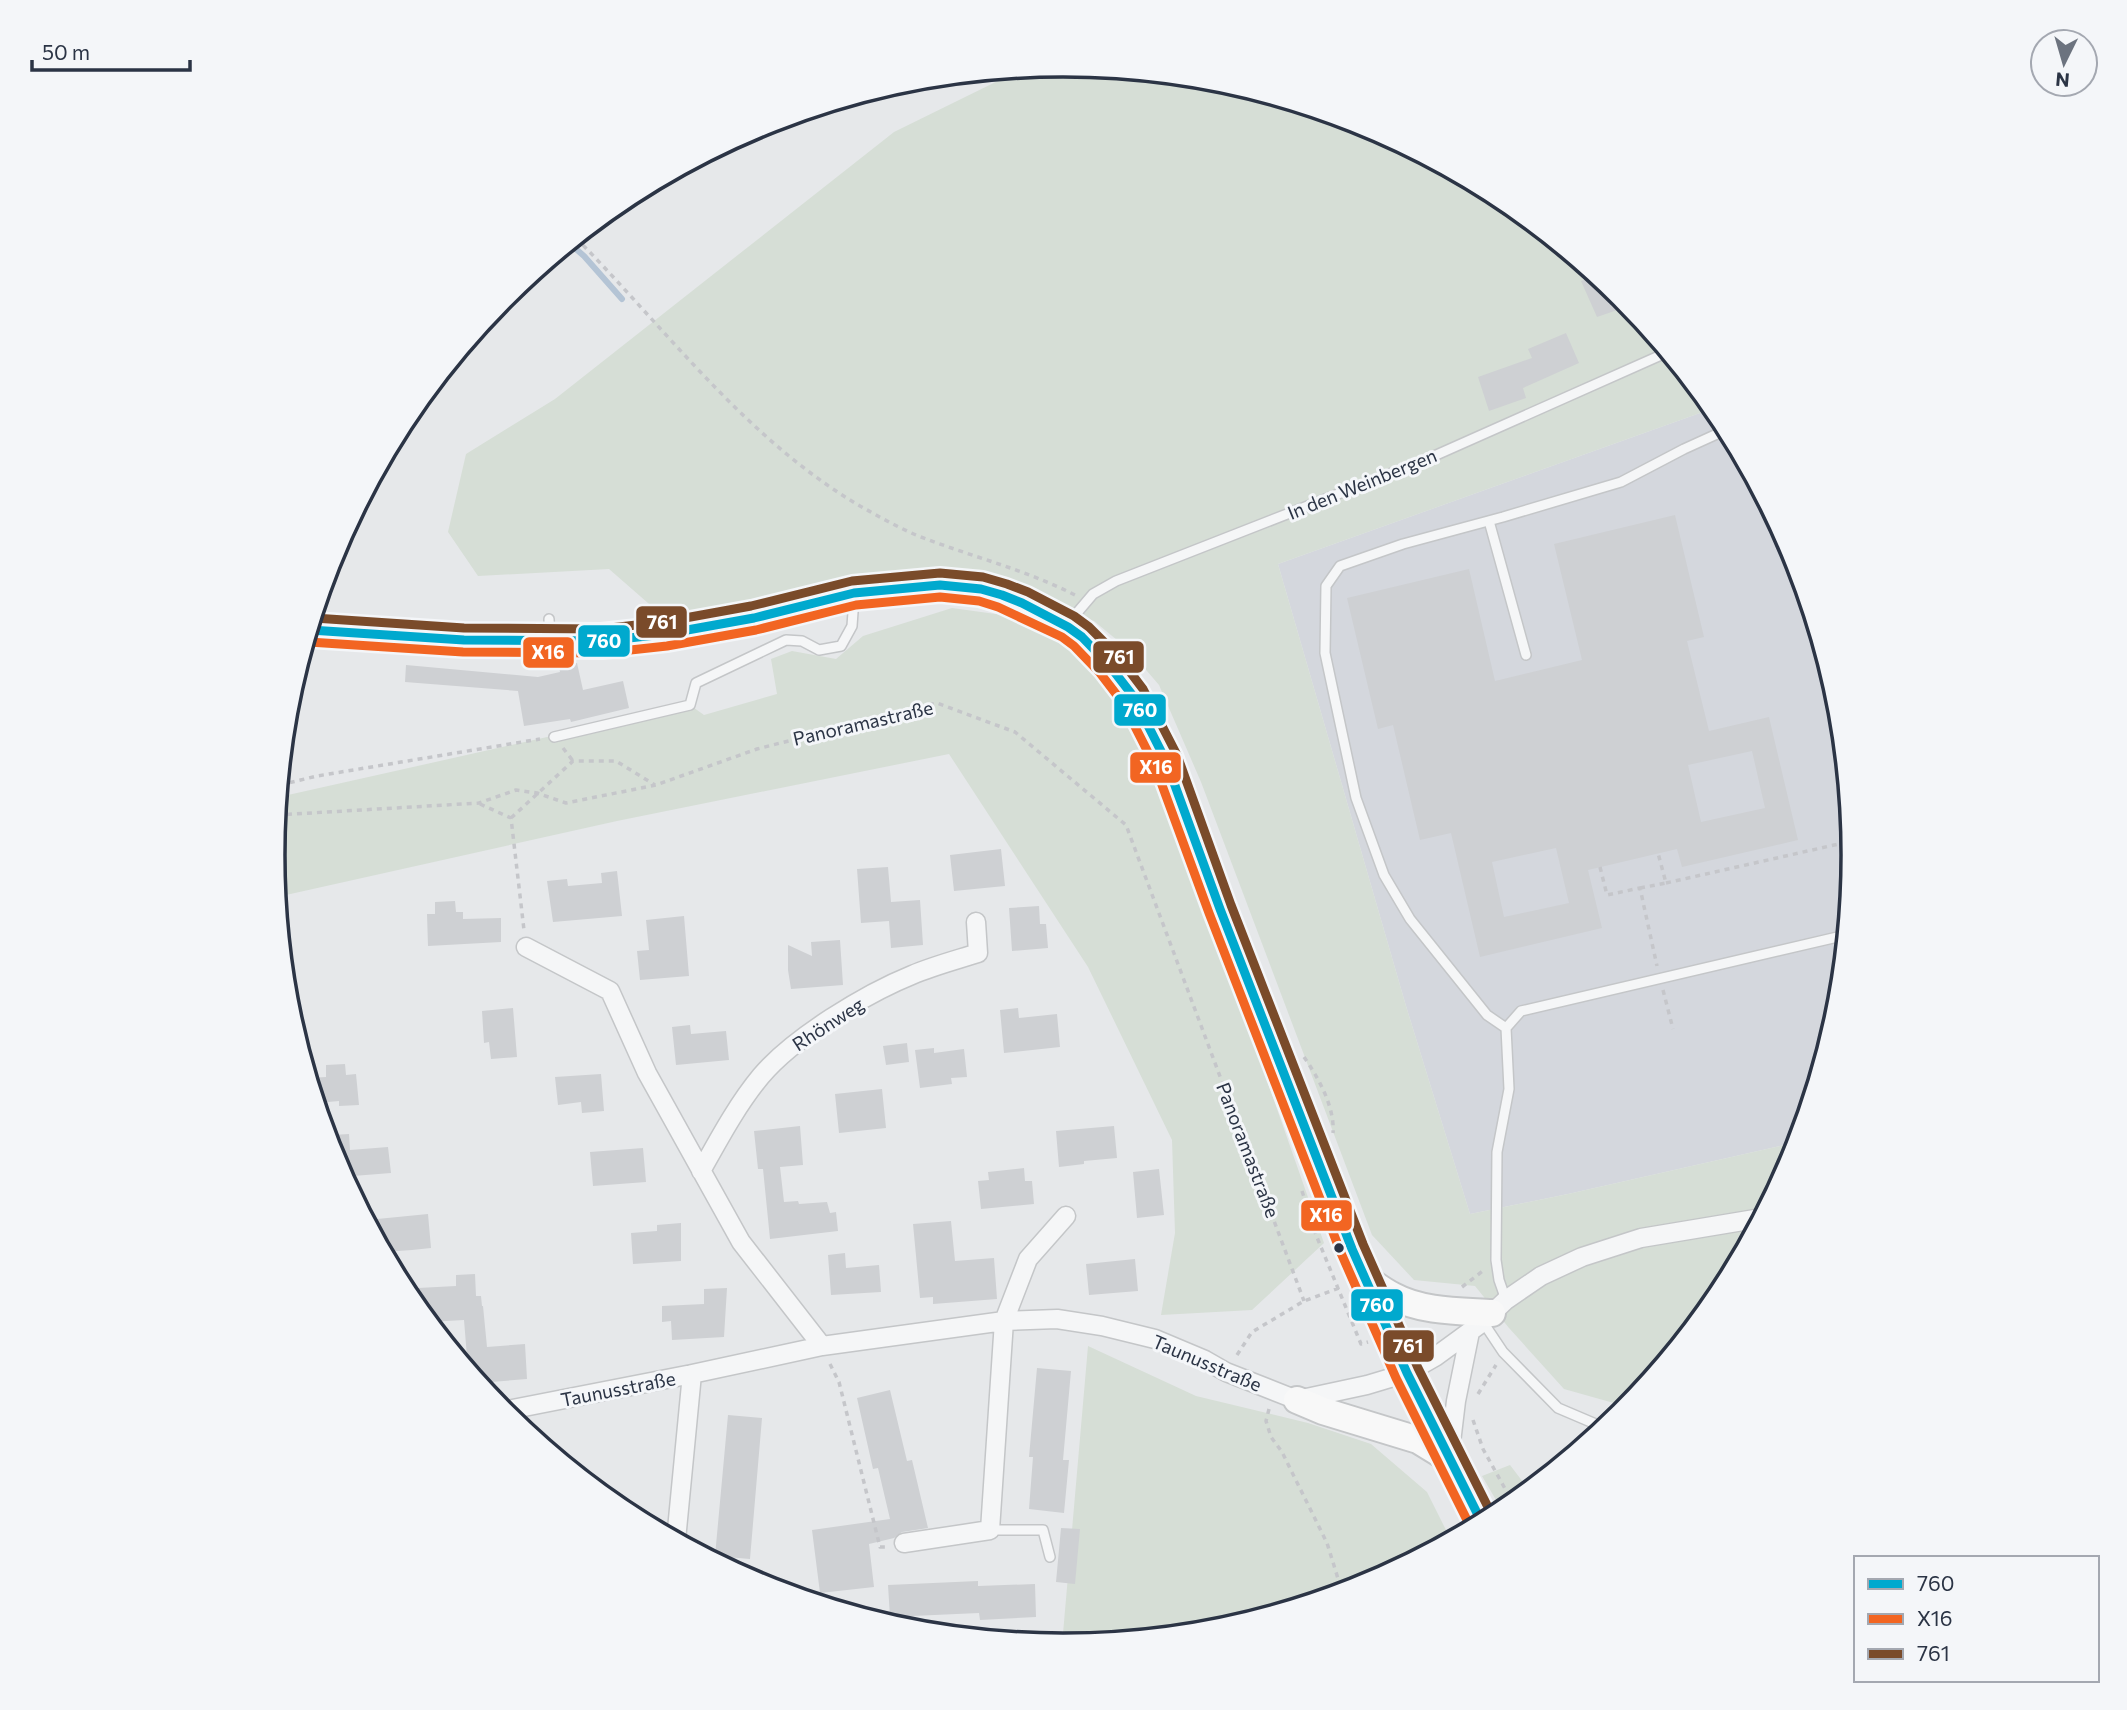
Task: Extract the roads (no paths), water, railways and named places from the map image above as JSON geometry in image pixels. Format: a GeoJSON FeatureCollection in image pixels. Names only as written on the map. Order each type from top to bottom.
{"type":"FeatureCollection","features":[{"type":"Feature","properties":{"kind":"main road"},"geometry":{"type":"LineString","coordinates":[[319,631],[464,640],[550,630],[602,641],[665,634],[754,618],[854,593],[940,585],[981,589],[1078,620],[1133,696],[1166,761],[1224,921],[1364,1278],[1407,1373],[1477,1514]]}},
{"type":"Feature","properties":{"kind":"main road"},"geometry":{"type":"LineString","coordinates":[[1364,1278],[1394,1297],[1412,1304],[1488,1317]]}},
{"type":"Feature","properties":{"kind":"main road"},"geometry":{"type":"LineString","coordinates":[[1286,1395],[1323,1411],[1418,1440],[1449,1459]]}},
{"type":"Feature","properties":{"kind":"street","name":"Rhönweg"},"geometry":{"type":"LineString","coordinates":[[701,1171],[736,1110],[761,1075],[792,1045],[848,1007],[911,975],[978,953],[976,922]]}},
{"type":"Feature","properties":{"kind":"street"},"geometry":{"type":"LineString","coordinates":[[526,947],[610,991],[647,1073],[741,1242],[822,1346]]}},
{"type":"Feature","properties":{"kind":"street"},"geometry":{"type":"LineString","coordinates":[[904,1543],[990,1530],[1004,1321],[1028,1259],[1066,1216]]}},
{"type":"Feature","properties":{"kind":"street"},"geometry":{"type":"LineString","coordinates":[[1286,1395],[1367,1385],[1407,1373],[1435,1357],[1541,1276],[1582,1257],[1641,1238],[1750,1220]]}},
{"type":"Feature","properties":{"kind":"street"},"geometry":{"type":"LineString","coordinates":[[1449,1459],[1456,1401],[1488,1317]]}},
{"type":"Feature","properties":{"kind":"street","name":"Taunusstraße"},"geometry":{"type":"LineString","coordinates":[[517,1408],[822,1346],[1004,1321],[1057,1319],[1102,1326],[1155,1339],[1226,1372],[1286,1395]]}},
{"type":"Feature","properties":{"kind":"street","name":"Taunusstraße"},"geometry":{"type":"LineString","coordinates":[[677,1531],[692,1374]]}},
{"type":"Feature","properties":{"kind":"lane","name":"In den Weinbergen"},"geometry":{"type":"LineString","coordinates":[[1078,620],[1093,594],[1116,581],[1425,460],[1660,356]]}},
{"type":"Feature","properties":{"kind":"lane"},"geometry":{"type":"LineString","coordinates":[[1506,1028],[1487,1015],[1410,919],[1384,874],[1356,797],[1325,653],[1326,586],[1340,566],[1404,544],[1621,482],[1717,434]]}},
{"type":"Feature","properties":{"kind":"lane"},"geometry":{"type":"LineString","coordinates":[[1489,521],[1527,655]]}},
{"type":"Feature","properties":{"kind":"lane"},"geometry":{"type":"LineString","coordinates":[[554,737],[690,705],[696,683],[786,640],[802,641],[819,650],[841,646],[852,626],[854,593]]}},
{"type":"Feature","properties":{"kind":"lane"},"geometry":{"type":"LineString","coordinates":[[1594,1423],[1558,1408],[1503,1352],[1488,1317],[1499,1280],[1496,1260],[1497,1152],[1509,1090],[1506,1028],[1521,1011],[1837,937]]}},
{"type":"Feature","properties":{"kind":"lane"},"geometry":{"type":"LineString","coordinates":[[990,1530],[1043,1530],[1050,1557]]}},
{"type":"Feature","properties":{"kind":"waterway"},"geometry":{"type":"LineString","coordinates":[[576,249],[622,299]]}}]}
